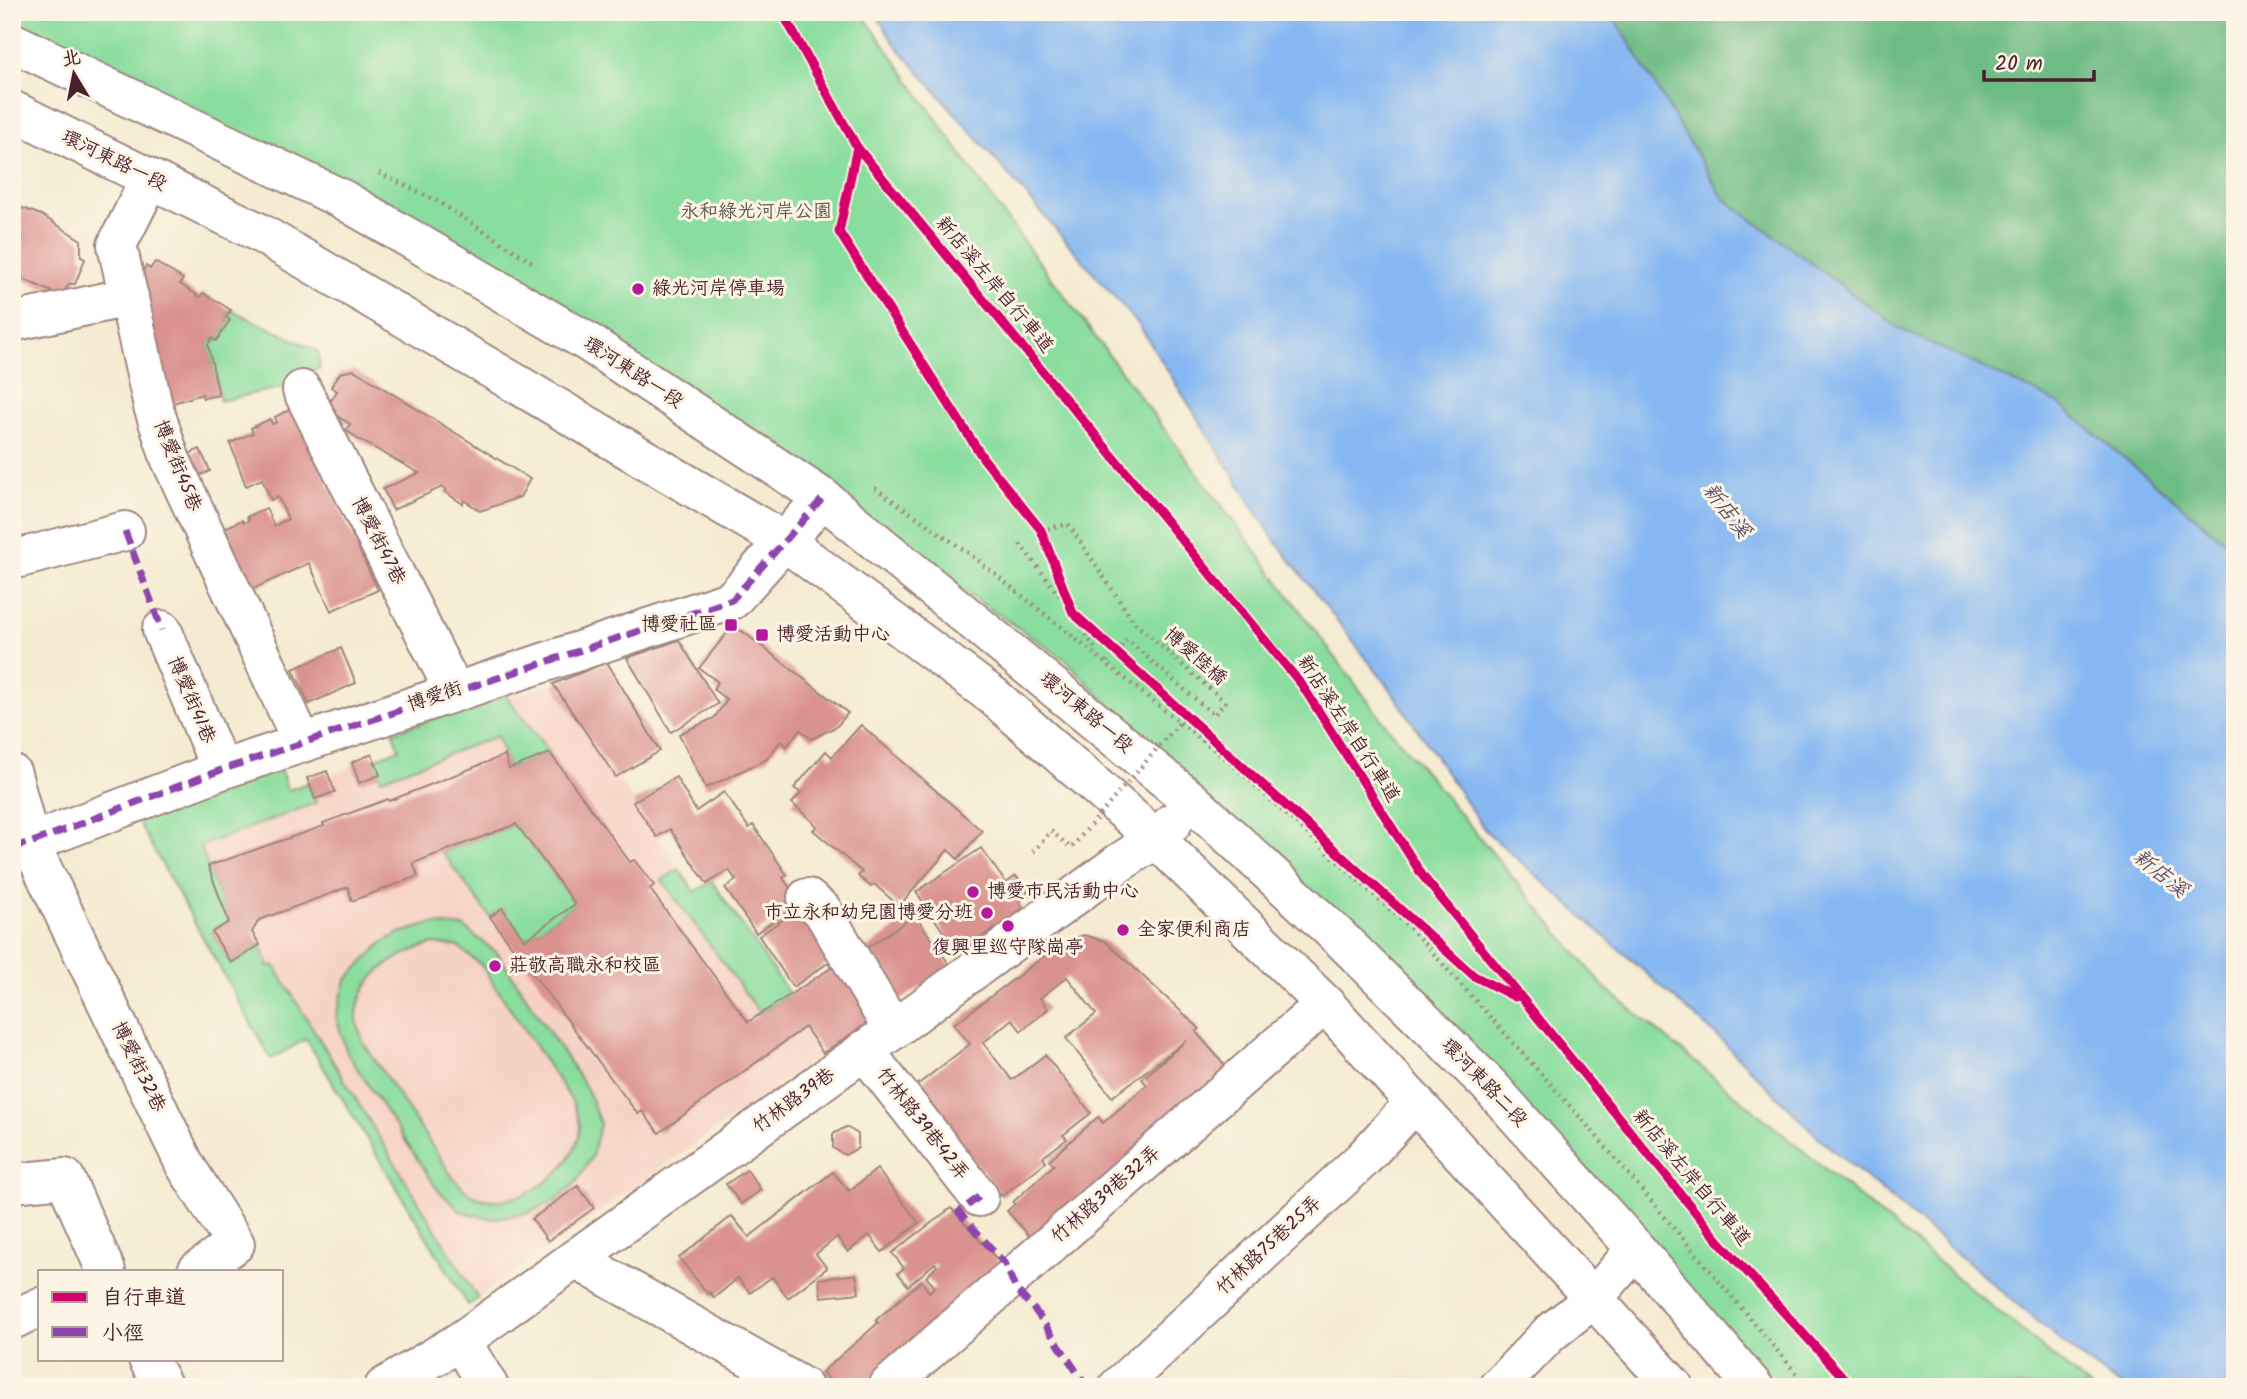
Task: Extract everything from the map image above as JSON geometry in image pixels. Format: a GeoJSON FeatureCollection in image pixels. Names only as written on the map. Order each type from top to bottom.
{"type":"FeatureCollection","features":[{"type":"Feature","properties":{"kind":"street","name":"環河東路一段"},"geometry":{"type":"LineString","coordinates":[[12,42],[342,200],[586,341],[823,498],[1192,801]]}},
{"type":"Feature","properties":{"kind":"street","name":"環河東路一段"},"geometry":{"type":"LineString","coordinates":[[12,110],[260,233],[785,541],[993,696],[1156,839]]}},
{"type":"Feature","properties":{"kind":"street","name":"博愛街45巷"},"geometry":{"type":"LineString","coordinates":[[150,179],[117,245],[153,406],[170,458],[302,742]]}},
{"type":"Feature","properties":{"kind":"street"},"geometry":{"type":"LineString","coordinates":[[12,322],[129,297]]}},
{"type":"Feature","properties":{"kind":"street","name":"博愛街47巷"},"geometry":{"type":"LineString","coordinates":[[302,390],[454,691]]}},
{"type":"Feature","properties":{"kind":"street","name":"博愛街"},"geometry":{"type":"LineString","coordinates":[[21,844],[302,742],[732,600],[823,498]]}},
{"type":"Feature","properties":{"kind":"street"},"geometry":{"type":"LineString","coordinates":[[12,560],[125,531]]}},
{"type":"Feature","properties":{"kind":"street","name":"博愛街41巷"},"geometry":{"type":"LineString","coordinates":[[162,630],[221,770]]}},
{"type":"Feature","properties":{"kind":"street"},"geometry":{"type":"LineString","coordinates":[[12,774],[21,844]]}},
{"type":"Feature","properties":{"kind":"street","name":"竹林路39巷"},"geometry":{"type":"LineString","coordinates":[[384,1387],[461,1341],[879,1040],[1119,863],[1156,839],[1192,801]]}},
{"type":"Feature","properties":{"kind":"street","name":"環河東路二段"},"geometry":{"type":"LineString","coordinates":[[1192,801],[1341,939],[1489,1084],[1754,1387]]}},
{"type":"Feature","properties":{"kind":"street"},"geometry":{"type":"LineString","coordinates":[[1156,839],[1325,1004],[1593,1298],[1660,1382]]}},
{"type":"Feature","properties":{"kind":"street","name":"博愛街32巷"},"geometry":{"type":"LineString","coordinates":[[21,844],[185,1165],[235,1244],[198,1270]]}},
{"type":"Feature","properties":{"kind":"street","name":"竹林路39巷42弄"},"geometry":{"type":"LineString","coordinates":[[807,898],[822,910],[879,1040],[979,1197]]}},
{"type":"Feature","properties":{"kind":"street","name":"竹林路39巷32弄"},"geometry":{"type":"LineString","coordinates":[[887,1387],[1325,1004]]}},
{"type":"Feature","properties":{"kind":"street","name":"竹林路75巷25弄"},"geometry":{"type":"LineString","coordinates":[[1118,1387],[1363,1159],[1415,1102]]}},
{"type":"Feature","properties":{"kind":"street"},"geometry":{"type":"LineString","coordinates":[[12,1183],[65,1178],[106,1270]]}},
{"type":"Feature","properties":{"kind":"street"},"geometry":{"type":"LineString","coordinates":[[1498,1387],[1549,1334],[1593,1298],[1636,1249]]}},
{"type":"Feature","properties":{"kind":"street"},"geometry":{"type":"LineString","coordinates":[[575,1259],[803,1387]]}},
{"type":"Feature","properties":{"kind":"street"},"geometry":{"type":"LineString","coordinates":[[12,1320],[38,1308]]}},
{"type":"Feature","properties":{"kind":"street"},"geometry":{"type":"LineString","coordinates":[[461,1341],[489,1387]]}},
{"type":"Feature","properties":{"kind":"street"},"geometry":{"type":"LineString","coordinates":[[149,1360],[163,1387]]}},
{"type":"Feature","properties":{"kind":"path"},"geometry":{"type":"LineString","coordinates":[[150,16],[156,12]]}},
{"type":"Feature","properties":{"kind":"path"},"geometry":{"type":"LineString","coordinates":[[1033,520],[1046,542]]}},
{"type":"Feature","properties":{"kind":"path"},"geometry":{"type":"LineString","coordinates":[[1020,544],[1073,612],[1099,656]]}},
{"type":"Feature","properties":{"kind":"path"},"geometry":{"type":"LineString","coordinates":[[1059,577],[1073,612],[1100,637]]}},
{"type":"Feature","properties":{"kind":"path"},"geometry":{"type":"LineString","coordinates":[[1108,645],[1128,662]]}},
{"type":"Feature","properties":{"kind":"path"},"geometry":{"type":"LineString","coordinates":[[1168,699],[1444,948]]}},
{"type":"Feature","properties":{"kind":"path"},"geometry":{"type":"LineString","coordinates":[[1032,852],[1051,831],[1071,848],[1180,722]]}},
{"type":"Feature","properties":{"kind":"shaded area","name":"莊敬高職永和校區"},"geometry":{"type":"Polygon","coordinates":[[[553,684],[695,892],[712,881],[790,995],[805,1027],[823,1053],[468,1305],[306,1039],[271,1059],[137,820],[288,790],[308,783],[307,778],[327,771],[330,775],[353,766],[352,762],[372,754],[374,759],[399,749],[506,696],[553,684]]]}},
{"type":"Feature","properties":{"kind":"green space","name":"永和綠光河岸公園"},"geometry":{"type":"Polygon","coordinates":[[[12,12],[861,12],[1009,222],[1386,725],[1604,987],[2090,1387],[1754,1387],[1066,660],[457,251],[12,57],[12,12]]]}},
{"type":"Feature","properties":{"kind":"green space"},"geometry":{"type":"Polygon","coordinates":[[[1611,12],[2235,12],[2235,550],[2058,403],[1900,329],[1723,198],[1611,12]]]}},
{"type":"Feature","properties":{"kind":"green space"},"geometry":{"type":"Polygon","coordinates":[[[231,310],[318,351],[320,368],[284,387],[220,401],[208,345],[212,338],[216,341],[230,320],[226,317],[231,310]]]}},
{"type":"Feature","properties":{"kind":"green space"},"geometry":{"type":"Polygon","coordinates":[[[506,696],[550,753],[509,769],[497,736],[381,779],[374,759],[399,749],[393,732],[506,696]]]}},
{"type":"Feature","properties":{"kind":"green space"},"geometry":{"type":"Polygon","coordinates":[[[280,769],[288,790],[308,783],[316,803],[200,846],[229,922],[212,932],[231,963],[260,945],[269,967],[274,965],[478,1299],[468,1305],[306,1039],[271,1059],[137,820],[280,769]]]}},
{"type":"Feature","properties":{"kind":"green space"},"geometry":{"type":"Polygon","coordinates":[[[516,824],[575,904],[525,940],[502,909],[490,917],[442,852],[516,824]]]}},
{"type":"Feature","properties":{"kind":"green space"},"geometry":{"type":"Polygon","coordinates":[[[679,869],[695,892],[712,881],[790,995],[760,1013],[662,880],[679,869]]]}},
{"type":"Feature","properties":{"kind":"green space"},"geometry":{"type":"Polygon","coordinates":[[[431,924],[464,927],[498,954],[588,1091],[600,1124],[592,1156],[577,1181],[556,1200],[528,1213],[491,1219],[460,1211],[438,1190],[347,1053],[336,1016],[346,980],[382,943],[400,933],[431,924]],[[433,944],[407,953],[383,968],[365,988],[357,1021],[363,1042],[454,1179],[470,1194],[487,1200],[505,1200],[523,1195],[555,1174],[568,1160],[576,1144],[579,1121],[572,1101],[481,965],[457,946],[433,944]]]}},
{"type":"Feature","properties":{"kind":"water","name":"新店溪"},"geometry":{"type":"Polygon","coordinates":[[[875,12],[1611,12],[1723,198],[1900,329],[2058,403],[2235,550],[2235,1387],[2123,1387],[2079,1356],[1819,1138],[1718,1037],[1485,830],[1393,693],[1273,538],[1139,325],[894,43],[875,12]]]}},
{"type":"Feature","properties":{"kind":"building"},"geometry":{"type":"Polygon","coordinates":[[[12,204],[41,215],[81,240],[81,257],[85,259],[75,284],[69,284],[61,296],[12,274],[12,204]]]}},
{"type":"Feature","properties":{"kind":"building"},"geometry":{"type":"Polygon","coordinates":[[[155,262],[183,279],[180,284],[200,297],[203,293],[231,310],[226,317],[230,320],[216,341],[212,338],[208,345],[219,395],[203,398],[202,394],[161,407],[136,283],[146,266],[150,269],[155,262]]]}},
{"type":"Feature","properties":{"kind":"building"},"geometry":{"type":"Polygon","coordinates":[[[354,370],[530,479],[520,497],[480,511],[464,500],[463,504],[442,487],[393,510],[383,489],[419,473],[358,439],[346,430],[350,424],[337,416],[330,402],[337,391],[331,387],[340,373],[354,370]]]}},
{"type":"Feature","properties":{"kind":"building"},"geometry":{"type":"Polygon","coordinates":[[[293,408],[378,590],[331,611],[309,563],[251,590],[223,529],[242,520],[244,523],[249,520],[247,517],[266,508],[274,526],[288,519],[278,497],[271,500],[262,479],[246,486],[230,443],[253,433],[251,428],[270,419],[272,424],[277,422],[275,417],[293,408]]]}},
{"type":"Feature","properties":{"kind":"building"},"geometry":{"type":"Polygon","coordinates":[[[200,449],[210,471],[194,478],[184,456],[200,449]]]}},
{"type":"Feature","properties":{"kind":"building"},"geometry":{"type":"Polygon","coordinates":[[[731,628],[742,631],[848,713],[837,726],[812,739],[800,730],[787,746],[781,741],[767,759],[706,788],[679,734],[714,718],[727,700],[713,689],[718,682],[699,668],[731,628]]]}},
{"type":"Feature","properties":{"kind":"building"},"geometry":{"type":"Polygon","coordinates":[[[679,640],[718,704],[671,732],[627,658],[679,640]]]}},
{"type":"Feature","properties":{"kind":"building"},"geometry":{"type":"Polygon","coordinates":[[[341,648],[356,683],[309,704],[293,669],[341,648]]]}},
{"type":"Feature","properties":{"kind":"building"},"geometry":{"type":"Polygon","coordinates":[[[607,662],[660,751],[616,777],[553,684],[607,662]]]}},
{"type":"Feature","properties":{"kind":"building"},"geometry":{"type":"Polygon","coordinates":[[[861,725],[982,831],[958,859],[948,850],[899,906],[874,884],[871,887],[858,876],[862,872],[813,830],[817,826],[792,803],[801,793],[794,788],[826,751],[832,757],[861,725]]]}},
{"type":"Feature","properties":{"kind":"building"},"geometry":{"type":"Polygon","coordinates":[[[550,753],[630,862],[634,860],[654,885],[650,889],[748,1022],[831,968],[828,963],[793,987],[759,936],[807,903],[876,1017],[823,1053],[805,1027],[659,1133],[642,1111],[638,1114],[490,917],[502,908],[525,940],[575,904],[516,824],[413,863],[418,876],[352,901],[348,887],[259,920],[252,932],[260,945],[231,963],[212,932],[229,922],[208,866],[324,826],[323,823],[388,799],[389,801],[505,755],[509,769],[550,753]]]}},
{"type":"Feature","properties":{"kind":"building"},"geometry":{"type":"Polygon","coordinates":[[[372,754],[380,775],[359,783],[352,762],[372,754]]]}},
{"type":"Feature","properties":{"kind":"building"},"geometry":{"type":"Polygon","coordinates":[[[327,771],[335,792],[315,799],[307,778],[327,771]]]}},
{"type":"Feature","properties":{"kind":"building"},"geometry":{"type":"Polygon","coordinates":[[[676,777],[696,811],[724,792],[749,828],[753,825],[787,875],[783,878],[800,903],[756,933],[725,888],[736,880],[729,870],[707,884],[670,829],[657,837],[633,802],[676,777]]]}},
{"type":"Feature","properties":{"kind":"building"},"geometry":{"type":"Polygon","coordinates":[[[981,848],[1006,883],[1016,876],[1029,895],[1019,902],[1023,908],[1013,915],[1020,924],[1003,936],[996,927],[958,953],[916,892],[981,848]]]}},
{"type":"Feature","properties":{"kind":"building"},"geometry":{"type":"Polygon","coordinates":[[[915,915],[951,967],[898,1002],[863,951],[915,915]]]}},
{"type":"Feature","properties":{"kind":"building"},"geometry":{"type":"Polygon","coordinates":[[[1084,935],[1105,941],[1200,1029],[1196,1032],[1229,1070],[1034,1241],[1007,1211],[1015,1204],[1013,1202],[1054,1165],[1049,1160],[1098,1117],[1103,1123],[1147,1085],[1142,1079],[1187,1040],[1112,1097],[1066,1038],[1096,1014],[1067,977],[1040,998],[1048,1009],[1021,1031],[1012,1019],[983,1043],[1012,1080],[1045,1055],[1091,1113],[1063,1135],[1067,1139],[1043,1157],[1046,1162],[1002,1196],[916,1086],[970,1044],[954,1024],[1062,943],[1084,935]]]}},
{"type":"Feature","properties":{"kind":"building"},"geometry":{"type":"Polygon","coordinates":[[[846,1127],[858,1134],[858,1148],[845,1155],[833,1148],[833,1134],[846,1127]]]}},
{"type":"Feature","properties":{"kind":"building"},"geometry":{"type":"Polygon","coordinates":[[[877,1169],[919,1223],[882,1252],[869,1235],[848,1252],[837,1237],[816,1254],[827,1268],[788,1298],[772,1277],[750,1293],[738,1278],[714,1298],[679,1258],[732,1216],[749,1237],[833,1172],[849,1191],[877,1169]]]}},
{"type":"Feature","properties":{"kind":"building"},"geometry":{"type":"Polygon","coordinates":[[[747,1170],[761,1190],[741,1204],[726,1184],[747,1170]]]}},
{"type":"Feature","properties":{"kind":"building"},"geometry":{"type":"Polygon","coordinates":[[[578,1186],[594,1208],[548,1241],[532,1219],[578,1186]]]}},
{"type":"Feature","properties":{"kind":"building"},"geometry":{"type":"Polygon","coordinates":[[[951,1208],[1004,1267],[864,1387],[839,1387],[834,1381],[832,1383],[822,1372],[878,1323],[876,1320],[921,1281],[929,1292],[935,1287],[926,1277],[937,1266],[935,1263],[908,1286],[898,1273],[904,1268],[892,1253],[951,1208]]]}},
{"type":"Feature","properties":{"kind":"building"},"geometry":{"type":"Polygon","coordinates":[[[856,1274],[859,1293],[821,1297],[819,1279],[856,1274]]]}},
{"type":"Feature","properties":{"kind":"marked path"},"geometry":{"type":"LineString","coordinates":[[12,846],[30,843],[221,770],[732,600],[823,498]]}},
{"type":"Feature","properties":{"kind":"marked path"},"geometry":{"type":"LineString","coordinates":[[125,531],[162,630]]}},
{"type":"Feature","properties":{"kind":"marked path"},"geometry":{"type":"LineString","coordinates":[[979,1197],[959,1212],[1006,1265],[1015,1288],[1037,1313],[1087,1387]]}},
{"type":"Feature","properties":{"kind":"cycle path","name":"新店溪左岸自行車道"},"geometry":{"type":"LineString","coordinates":[[782,12],[857,147],[1302,685],[1422,875],[1718,1240],[1852,1387]]}},
{"type":"Feature","properties":{"kind":"cycle path"},"geometry":{"type":"LineString","coordinates":[[857,147],[839,232],[983,458],[1041,530],[1073,613],[1474,976],[1515,997]]}},
{"type":"Feature","properties":{"kind":"place","name":"綠光河岸停車場"},"geometry":{"type":"Point","coordinates":[638,289]}},
{"type":"Feature","properties":{"kind":"place","name":"博愛社區"},"geometry":{"type":"Point","coordinates":[731,625]}},
{"type":"Feature","properties":{"kind":"place","name":"博愛活動中心"},"geometry":{"type":"Point","coordinates":[762,635]}},
{"type":"Feature","properties":{"kind":"place","name":"博愛市民活動中心"},"geometry":{"type":"Point","coordinates":[973,892]}},
{"type":"Feature","properties":{"kind":"place","name":"市立永和幼兒園博愛分班"},"geometry":{"type":"Point","coordinates":[987,913]}},
{"type":"Feature","properties":{"kind":"place","name":"復興里巡守隊崗亭"},"geometry":{"type":"Point","coordinates":[1008,926]}},
{"type":"Feature","properties":{"kind":"place","name":"全家便利商店"},"geometry":{"type":"Point","coordinates":[1123,930]}},
{"type":"Feature","properties":{"kind":"place","name":"莊敬高職永和校區"},"geometry":{"type":"Point","coordinates":[495,966]}}]}
